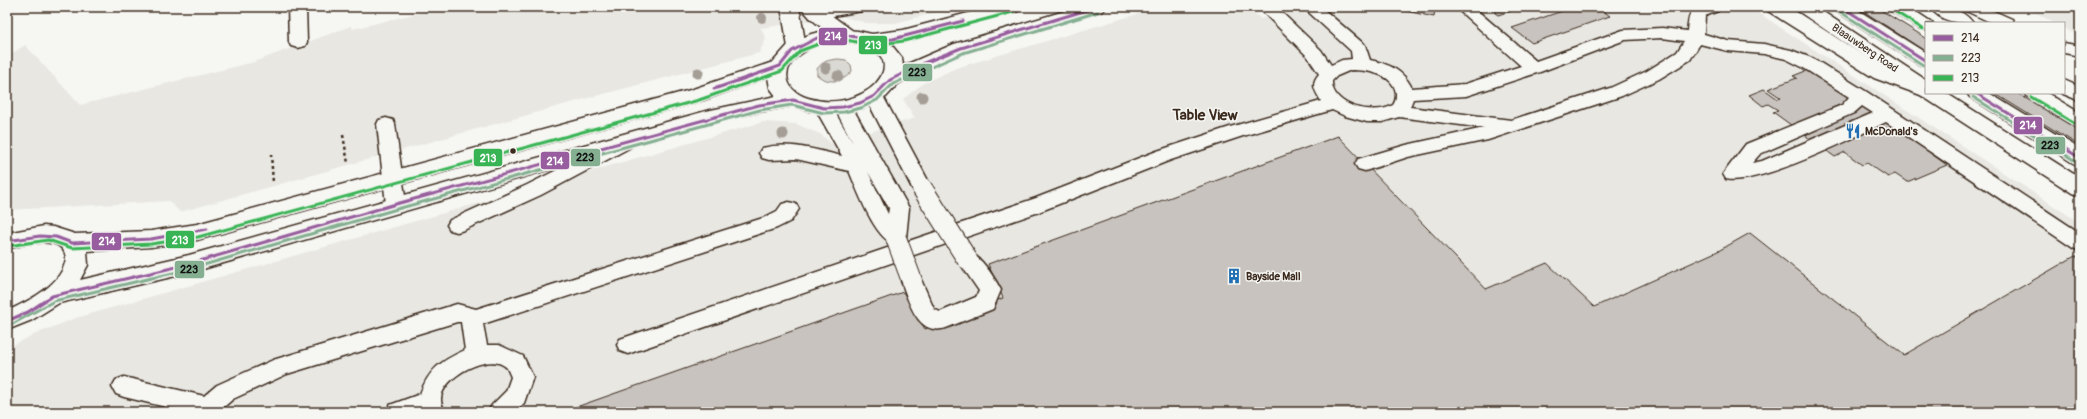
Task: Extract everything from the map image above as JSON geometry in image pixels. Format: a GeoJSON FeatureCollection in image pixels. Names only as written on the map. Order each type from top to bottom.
{"type":"FeatureCollection","features":[{"type":"Feature","properties":{"kind":"street"},"geometry":{"type":"LineString","coordinates":[[297,7],[298,42]]}},
{"type":"Feature","properties":{"kind":"street"},"geometry":{"type":"LineString","coordinates":[[790,7],[797,47]]}},
{"type":"Feature","properties":{"kind":"street"},"geometry":{"type":"LineString","coordinates":[[1010,7],[903,36],[873,40],[846,35],[820,38],[797,47],[784,59],[780,66],[778,81],[786,94],[793,100],[807,106],[834,108],[860,103],[874,96],[890,80],[924,63],[961,48],[1097,7]]}},
{"type":"Feature","properties":{"kind":"street","name":"Blaauwberg Road"},"geometry":{"type":"LineString","coordinates":[[1804,7],[1925,89]]}},
{"type":"Feature","properties":{"kind":"street"},"geometry":{"type":"LineString","coordinates":[[1939,7],[1962,22]]}},
{"type":"Feature","properties":{"kind":"street"},"geometry":{"type":"LineString","coordinates":[[813,11],[846,35]]}},
{"type":"Feature","properties":{"kind":"street"},"geometry":{"type":"LineString","coordinates":[[873,40],[886,50],[894,62],[894,71],[890,80]]}},
{"type":"Feature","properties":{"kind":"street"},"geometry":{"type":"LineString","coordinates":[[72,243],[151,239],[197,232],[697,95],[780,66]]}},
{"type":"Feature","properties":{"kind":"street"},"geometry":{"type":"LineString","coordinates":[[2065,87],[2080,95]]}},
{"type":"Feature","properties":{"kind":"street","name":"Blaauwberg Road"},"geometry":{"type":"LineString","coordinates":[[1933,94],[2080,188]]}},
{"type":"Feature","properties":{"kind":"street"},"geometry":{"type":"LineString","coordinates":[[52,296],[189,264],[396,204],[629,140],[759,105],[793,100]]}},
{"type":"Feature","properties":{"kind":"street"},"geometry":{"type":"LineString","coordinates":[[7,241],[38,235],[52,235],[64,238],[72,243],[77,253],[76,266],[67,281],[52,296],[28,312],[7,321]]}},
{"type":"Feature","properties":{"kind":"lane"},"geometry":{"type":"LineString","coordinates":[[813,11],[856,7]]}},
{"type":"Feature","properties":{"kind":"lane"},"geometry":{"type":"LineString","coordinates":[[1266,7],[1315,54],[1327,73]]}},
{"type":"Feature","properties":{"kind":"lane"},"geometry":{"type":"LineString","coordinates":[[1311,7],[1359,50],[1362,64]]}},
{"type":"Feature","properties":{"kind":"lane"},"geometry":{"type":"LineString","coordinates":[[1463,7],[1534,68]]}},
{"type":"Feature","properties":{"kind":"lane"},"geometry":{"type":"LineString","coordinates":[[1365,164],[1406,151],[1481,136],[1616,92],[1653,74],[1684,56],[1695,37],[1697,13],[1712,7]]}},
{"type":"Feature","properties":{"kind":"lane"},"geometry":{"type":"LineString","coordinates":[[1774,7],[1786,13],[1880,74],[1925,90]]}},
{"type":"Feature","properties":{"kind":"lane"},"geometry":{"type":"LineString","coordinates":[[1842,7],[1925,60]]}},
{"type":"Feature","properties":{"kind":"lane"},"geometry":{"type":"LineString","coordinates":[[1897,7],[1925,24]]}},
{"type":"Feature","properties":{"kind":"lane"},"geometry":{"type":"LineString","coordinates":[[1972,7],[2004,22]]}},
{"type":"Feature","properties":{"kind":"lane"},"geometry":{"type":"LineString","coordinates":[[1407,94],[1466,90],[1534,68],[1623,35],[1656,32],[1695,37],[1728,46],[1764,49],[1791,56],[1808,63],[1861,96],[2080,243]]}},
{"type":"Feature","properties":{"kind":"lane"},"geometry":{"type":"LineString","coordinates":[[2065,48],[2080,51]]}},
{"type":"Feature","properties":{"kind":"lane"},"geometry":{"type":"LineString","coordinates":[[1348,64],[1362,64],[1388,71],[1398,78],[1407,94],[1403,104],[1396,111],[1385,115],[1365,116],[1344,110],[1333,104],[1326,96],[1323,88],[1323,80],[1327,73],[1348,64]]}},
{"type":"Feature","properties":{"kind":"lane"},"geometry":{"type":"LineString","coordinates":[[1978,94],[2080,158]]}},
{"type":"Feature","properties":{"kind":"lane"},"geometry":{"type":"LineString","coordinates":[[2036,94],[2080,121]]}},
{"type":"Feature","properties":{"kind":"lane"},"geometry":{"type":"LineString","coordinates":[[834,108],[855,166],[880,217],[896,238],[925,314],[938,322],[985,303],[990,290],[922,188],[874,96]]}},
{"type":"Feature","properties":{"kind":"lane"},"geometry":{"type":"LineString","coordinates":[[1861,96],[1848,110],[1753,149],[1734,174],[1766,167],[1856,129],[1887,114]]}},
{"type":"Feature","properties":{"kind":"lane"},"geometry":{"type":"LineString","coordinates":[[628,345],[728,308],[864,265],[1030,208],[1139,165],[1235,131],[1333,104]]}},
{"type":"Feature","properties":{"kind":"lane"},"geometry":{"type":"LineString","coordinates":[[834,108],[891,191],[899,208],[896,238]]}},
{"type":"Feature","properties":{"kind":"lane"},"geometry":{"type":"LineString","coordinates":[[1396,111],[1513,126]]}},
{"type":"Feature","properties":{"kind":"lane"},"geometry":{"type":"LineString","coordinates":[[386,124],[396,204]]}},
{"type":"Feature","properties":{"kind":"lane"},"geometry":{"type":"LineString","coordinates":[[457,225],[534,190],[629,140]]}},
{"type":"Feature","properties":{"kind":"lane"},"geometry":{"type":"LineString","coordinates":[[769,153],[796,152],[855,166],[875,166]]}},
{"type":"Feature","properties":{"kind":"lane"},"geometry":{"type":"LineString","coordinates":[[471,319],[770,223],[784,216],[789,209]]}},
{"type":"Feature","properties":{"kind":"lane"},"geometry":{"type":"LineString","coordinates":[[124,387],[204,410],[224,392],[281,367],[457,313],[467,314],[471,319],[476,355]]}},
{"type":"Feature","properties":{"kind":"lane"},"geometry":{"type":"LineString","coordinates":[[398,412],[431,406],[436,381],[454,365],[476,355],[499,354],[515,362],[522,377],[516,396],[500,412]]}},
{"type":"Feature","properties":{"kind":"path"},"geometry":{"type":"LineString","coordinates":[[343,135],[348,163]]}},
{"type":"Feature","properties":{"kind":"path"},"geometry":{"type":"LineString","coordinates":[[271,154],[274,185]]}},
{"type":"Feature","properties":{"kind":"shaded area"},"geometry":{"type":"Polygon","coordinates":[[[443,7],[957,7],[895,23],[867,23],[840,16],[761,28],[766,39],[759,53],[577,101],[180,212],[169,201],[7,210],[7,57],[25,45],[80,105],[254,62],[351,26],[353,29],[443,7]]]}},
{"type":"Feature","properties":{"kind":"shaded area"},"geometry":{"type":"Polygon","coordinates":[[[1161,7],[1249,7],[1261,19],[1298,7],[1749,7],[2080,223],[2080,412],[7,412],[7,348],[38,333],[76,318],[763,122],[796,124],[820,134],[832,144],[915,118],[903,99],[924,83],[956,68],[1161,7]]]}},
{"type":"Feature","properties":{"kind":"shaded area"},"geometry":{"type":"Polygon","coordinates":[[[2026,7],[2080,7],[2080,37],[2065,29],[2065,22],[2052,22],[2026,7]]]}},
{"type":"Feature","properties":{"kind":"shaded area"},"geometry":{"type":"Polygon","coordinates":[[[829,60],[846,60],[851,65],[852,71],[848,75],[840,80],[831,81],[817,75],[817,69],[821,64],[829,60]]]}},
{"type":"Feature","properties":{"kind":"building"},"geometry":{"type":"Polygon","coordinates":[[[1398,7],[1435,7],[1434,17],[1397,9],[1398,7]]]}},
{"type":"Feature","properties":{"kind":"building"},"geometry":{"type":"Polygon","coordinates":[[[1495,7],[1525,7],[1498,15],[1495,13],[1495,7]]]}},
{"type":"Feature","properties":{"kind":"building"},"geometry":{"type":"Polygon","coordinates":[[[1574,7],[1598,7],[1610,16],[1532,43],[1512,28],[1574,7]]]}},
{"type":"Feature","properties":{"kind":"building"},"geometry":{"type":"Polygon","coordinates":[[[1857,7],[1876,7],[1925,37],[1925,51],[1857,7]]]}},
{"type":"Feature","properties":{"kind":"building","name":"McDonald's"},"geometry":{"type":"Polygon","coordinates":[[[1813,68],[1935,149],[1929,152],[1947,165],[1907,182],[1895,174],[1888,177],[1867,163],[1862,165],[1845,152],[1835,157],[1773,112],[1778,110],[1768,104],[1763,106],[1749,95],[1764,89],[1778,99],[1781,98],[1768,89],[1797,78],[1793,76],[1813,68]]]}},
{"type":"Feature","properties":{"kind":"building"},"geometry":{"type":"Polygon","coordinates":[[[1996,94],[2019,94],[2080,131],[2080,146],[1996,94]]]}},
{"type":"Feature","properties":{"kind":"building","name":"Bayside Mall"},"geometry":{"type":"Polygon","coordinates":[[[1338,136],[1486,289],[1547,263],[1594,307],[1720,250],[1750,233],[1904,355],[2075,256],[2080,259],[2080,412],[562,412],[903,292],[925,329],[1003,298],[988,264],[1338,136]]]}},
{"type":"Feature","properties":{"kind":"transit line","name":"214"},"geometry":{"type":"LineString","coordinates":[[7,321],[28,312],[52,296],[189,264],[396,204],[759,105],[793,100],[824,108],[843,107],[860,103],[874,96],[890,80],[924,63],[961,48],[1097,7]]}},
{"type":"Feature","properties":{"kind":"transit line","name":"214"},"geometry":{"type":"LineString","coordinates":[[1842,7],[1925,60]]}},
{"type":"Feature","properties":{"kind":"transit line","name":"223"},"geometry":{"type":"LineString","coordinates":[[1839,11],[1923,65]]}},
{"type":"Feature","properties":{"kind":"transit line","name":"213"},"geometry":{"type":"LineString","coordinates":[[1894,11],[1923,29]]}},
{"type":"Feature","properties":{"kind":"transit line","name":"213"},"geometry":{"type":"LineString","coordinates":[[8,246],[33,241],[48,240],[72,248],[151,244],[198,237],[699,100],[782,71],[800,51],[821,43],[846,40],[873,45],[904,41],[1013,12]]}},
{"type":"Feature","properties":{"kind":"transit line","name":"223"},"geometry":{"type":"LineString","coordinates":[[9,326],[30,316],[54,301],[190,269],[397,209],[760,110],[792,105],[824,113],[844,112],[861,108],[877,100],[893,84],[926,68],[963,53],[1098,12]]}},
{"type":"Feature","properties":{"kind":"transit line","name":"214"},"geometry":{"type":"LineString","coordinates":[[714,89],[780,66],[792,51],[817,38],[846,35],[870,40],[893,39],[963,21]]}},
{"type":"Feature","properties":{"kind":"transit line","name":"214"},"geometry":{"type":"LineString","coordinates":[[1978,94],[2080,158]]}},
{"type":"Feature","properties":{"kind":"transit line","name":"223"},"geometry":{"type":"LineString","coordinates":[[1973,97],[2077,162]]}},
{"type":"Feature","properties":{"kind":"transit line","name":"213"},"geometry":{"type":"LineString","coordinates":[[2031,97],[2077,125]]}},
{"type":"Feature","properties":{"kind":"transit line","name":"214"},"geometry":{"type":"LineString","coordinates":[[7,241],[40,236],[56,237],[72,243],[151,239],[207,229]]}},
{"type":"Feature","properties":{"kind":"place","name":"McDonald's"},"geometry":{"type":"Point","coordinates":[1853,131]}},
{"type":"Feature","properties":{"kind":"place","name":"Bayside Mall"},"geometry":{"type":"Point","coordinates":[1234,276]}},
{"type":"Feature","properties":{"kind":"district","name":"Table View"},"geometry":{"type":"Point","coordinates":[1205,115]}}]}
